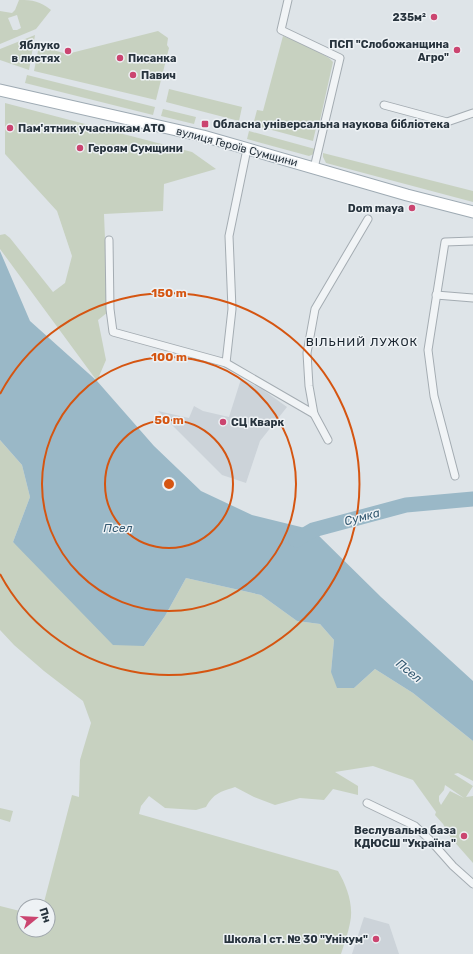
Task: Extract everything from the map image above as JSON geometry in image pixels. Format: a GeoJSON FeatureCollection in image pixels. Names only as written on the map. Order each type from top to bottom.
{"type":"FeatureCollection","features":[{"type":"Feature","properties":{"kind":"main road","name":"вулиця Героїв Сумщини"},"geometry":{"type":"LineString","coordinates":[[0,90],[203,136],[473,212]]}},
{"type":"Feature","properties":{"kind":"street"},"geometry":{"type":"LineString","coordinates":[[288,0],[281,30],[340,58],[314,168]]}},
{"type":"Feature","properties":{"kind":"street"},"geometry":{"type":"LineString","coordinates":[[384,105],[447,122],[473,113]]}},
{"type":"Feature","properties":{"kind":"street"},"geometry":{"type":"LineString","coordinates":[[226,363],[232,308],[229,236],[247,149]]}},
{"type":"Feature","properties":{"kind":"street"},"geometry":{"type":"LineString","coordinates":[[328,440],[314,414],[309,386],[307,353],[315,309],[368,219]]}},
{"type":"Feature","properties":{"kind":"street"},"geometry":{"type":"LineString","coordinates":[[109,240],[110,309],[113,332],[226,363],[314,414]]}},
{"type":"Feature","properties":{"kind":"street"},"geometry":{"type":"LineString","coordinates":[[455,476],[434,396],[428,350],[445,242],[473,241]]}},
{"type":"Feature","properties":{"kind":"street"},"geometry":{"type":"LineString","coordinates":[[436,295],[473,298]]}},
{"type":"Feature","properties":{"kind":"street"},"geometry":{"type":"LineString","coordinates":[[367,803],[415,826],[430,840],[453,866],[473,884]]}},
{"type":"Feature","properties":{"kind":"shaded area"},"geometry":{"type":"Polygon","coordinates":[[[241,379],[262,389],[287,407],[260,441],[246,483],[222,475],[158,411],[189,418],[194,406],[203,411],[229,417],[241,379]]]}},
{"type":"Feature","properties":{"kind":"shaded area","name":"Школа І ст. № 30 \"Унікум\""},"geometry":{"type":"Polygon","coordinates":[[[364,917],[389,924],[399,954],[352,954],[364,917]]]}},
{"type":"Feature","properties":{"kind":"green space"},"geometry":{"type":"Polygon","coordinates":[[[19,0],[28,0],[43,5],[51,10],[36,29],[0,44],[0,11],[12,13],[15,10],[19,0]],[[17,15],[8,18],[13,30],[21,28],[17,15]]]}},
{"type":"Feature","properties":{"kind":"green space"},"geometry":{"type":"Polygon","coordinates":[[[158,31],[168,38],[167,45],[169,48],[156,100],[34,71],[39,46],[67,54],[158,31]]]}},
{"type":"Feature","properties":{"kind":"green space"},"geometry":{"type":"Polygon","coordinates":[[[35,35],[29,70],[0,60],[0,49],[35,35]]]}},
{"type":"Feature","properties":{"kind":"green space"},"geometry":{"type":"Polygon","coordinates":[[[283,36],[308,46],[329,58],[333,62],[318,129],[316,128],[313,141],[253,125],[257,110],[263,111],[283,36]]]}},
{"type":"Feature","properties":{"kind":"green space"},"geometry":{"type":"Polygon","coordinates":[[[27,75],[155,107],[153,115],[25,83],[27,75]]]}},
{"type":"Feature","properties":{"kind":"green space"},"geometry":{"type":"Polygon","coordinates":[[[169,89],[242,107],[239,121],[166,102],[169,89]]]}},
{"type":"Feature","properties":{"kind":"green space"},"geometry":{"type":"Polygon","coordinates":[[[5,103],[192,152],[216,169],[164,184],[163,211],[104,214],[108,312],[98,320],[106,360],[97,381],[0,249],[0,235],[5,234],[10,238],[53,292],[65,283],[72,256],[57,211],[5,154],[5,103]]]}},
{"type":"Feature","properties":{"kind":"green space"},"geometry":{"type":"Polygon","coordinates":[[[163,109],[196,117],[194,124],[161,116],[163,109]]]}},
{"type":"Feature","properties":{"kind":"green space"},"geometry":{"type":"Polygon","coordinates":[[[249,131],[315,149],[314,154],[309,156],[247,139],[249,131]]]}},
{"type":"Feature","properties":{"kind":"green space"},"geometry":{"type":"Polygon","coordinates":[[[323,153],[473,191],[473,202],[326,163],[323,153]]]}},
{"type":"Feature","properties":{"kind":"green space"},"geometry":{"type":"Polygon","coordinates":[[[0,440],[22,465],[30,497],[13,542],[144,646],[165,616],[186,578],[261,595],[297,621],[320,624],[334,640],[331,672],[354,688],[375,669],[413,693],[473,741],[473,781],[458,773],[454,774],[473,786],[466,797],[473,796],[473,863],[451,838],[443,824],[435,815],[436,812],[413,780],[373,766],[335,772],[358,786],[358,795],[333,789],[324,800],[300,798],[275,805],[254,797],[235,787],[218,794],[206,807],[196,810],[165,808],[149,796],[141,806],[139,814],[338,871],[349,896],[351,910],[349,927],[341,954],[0,954],[0,906],[16,910],[16,938],[56,938],[56,898],[45,898],[72,795],[79,797],[80,760],[91,723],[83,701],[44,671],[14,645],[0,630],[0,440]],[[445,785],[444,790],[439,796],[441,805],[450,791],[464,798],[445,785]]]}},
{"type":"Feature","properties":{"kind":"green space"},"geometry":{"type":"Polygon","coordinates":[[[0,808],[13,811],[10,822],[0,819],[0,808]]]}},
{"type":"Feature","properties":{"kind":"water","name":"Псел"},"geometry":{"type":"Polygon","coordinates":[[[0,251],[30,321],[97,381],[154,446],[201,491],[252,515],[313,530],[381,597],[473,681],[473,741],[413,693],[375,669],[354,688],[337,688],[331,672],[334,640],[320,624],[297,621],[261,595],[186,578],[165,616],[144,646],[113,645],[13,542],[30,497],[22,465],[0,440],[0,251]]]}},
{"type":"Feature","properties":{"kind":"waterway","name":"Сумка"},"geometry":{"type":"LineString","coordinates":[[296,540],[313,530],[406,505],[473,499]]}},
{"type":"Feature","properties":{"kind":"place","name":"235м²"},"geometry":{"type":"Point","coordinates":[434,17]}},
{"type":"Feature","properties":{"kind":"place","name":"ПСП \"Слобожанщина Агро\""},"geometry":{"type":"Point","coordinates":[457,50]}},
{"type":"Feature","properties":{"kind":"place","name":"Яблуко в листях"},"geometry":{"type":"Point","coordinates":[68,51]}},
{"type":"Feature","properties":{"kind":"place","name":"Писанка"},"geometry":{"type":"Point","coordinates":[120,58]}},
{"type":"Feature","properties":{"kind":"place","name":"Павич"},"geometry":{"type":"Point","coordinates":[133,75]}},
{"type":"Feature","properties":{"kind":"place","name":"Обласна універсальна наукова бібліотека"},"geometry":{"type":"Point","coordinates":[205,124]}},
{"type":"Feature","properties":{"kind":"place","name":"Пам'ятник учасникам АТО"},"geometry":{"type":"Point","coordinates":[10,128]}},
{"type":"Feature","properties":{"kind":"place","name":"Героям Сумщини"},"geometry":{"type":"Point","coordinates":[80,148]}},
{"type":"Feature","properties":{"kind":"place","name":"Dom maya"},"geometry":{"type":"Point","coordinates":[412,208]}},
{"type":"Feature","properties":{"kind":"place","name":"СЦ Кварк"},"geometry":{"type":"Point","coordinates":[223,422]}},
{"type":"Feature","properties":{"kind":"place","name":"Веслувальна база КДЮСШ \"Україна\""},"geometry":{"type":"Point","coordinates":[464,836]}},
{"type":"Feature","properties":{"kind":"place","name":"Школа І ст. № 30 \"Унікум\""},"geometry":{"type":"Point","coordinates":[376,939]}},
{"type":"Feature","properties":{"kind":"district","name":"ВІЛЬНИЙ ЛУЖОК"},"geometry":{"type":"Point","coordinates":[362,342]}}]}
